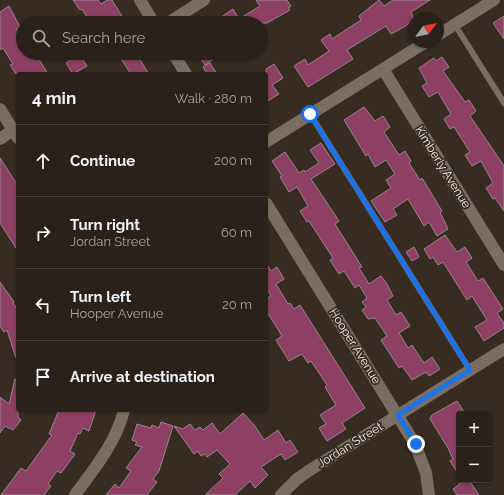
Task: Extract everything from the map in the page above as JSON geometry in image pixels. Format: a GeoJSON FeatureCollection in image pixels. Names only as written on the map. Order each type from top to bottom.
{"type":"FeatureCollection","features":[{"type":"Feature","properties":{"kind":"street"},"geometry":{"type":"LineString","coordinates":[[140,0],[150,16]]}},
{"type":"Feature","properties":{"kind":"street"},"geometry":{"type":"LineString","coordinates":[[179,16],[204,0]]}},
{"type":"Feature","properties":{"kind":"street"},"geometry":{"type":"LineString","coordinates":[[444,31],[494,0]]}},
{"type":"Feature","properties":{"kind":"street"},"geometry":{"type":"LineString","coordinates":[[268,141],[416,48]]}},
{"type":"Feature","properties":{"kind":"street"},"geometry":{"type":"LineString","coordinates":[[177,60],[185,72]]}},
{"type":"Feature","properties":{"kind":"street","name":"Kimberly Avenue"},"geometry":{"type":"LineString","coordinates":[[383,69],[504,265]]}},
{"type":"Feature","properties":{"kind":"street"},"geometry":{"type":"LineString","coordinates":[[0,109],[16,134],[0,138]]}},
{"type":"Feature","properties":{"kind":"street","name":"Hooper Avenue"},"geometry":{"type":"LineString","coordinates":[[268,206],[416,444],[422,459],[429,495]]}},
{"type":"Feature","properties":{"kind":"street","name":"Jordan Street"},"geometry":{"type":"LineString","coordinates":[[281,495],[310,470],[504,349]]}},
{"type":"Feature","properties":{"kind":"street"},"geometry":{"type":"LineString","coordinates":[[75,495],[103,457],[114,437],[123,412]]}},
{"type":"Feature","properties":{"kind":"lane"},"geometry":{"type":"LineString","coordinates":[[455,25],[504,103]]}},
{"type":"Feature","properties":{"kind":"lane"},"geometry":{"type":"LineString","coordinates":[[310,114],[470,370]]}},
{"type":"Feature","properties":{"kind":"building"},"geometry":{"type":"Polygon","coordinates":[[[73,0],[98,0],[101,4],[107,0],[112,0],[122,16],[86,16],[82,9],[80,10],[73,0]]]}},
{"type":"Feature","properties":{"kind":"building"},"geometry":{"type":"Polygon","coordinates":[[[256,0],[287,0],[291,6],[288,8],[290,10],[268,22],[268,16],[244,16],[260,6],[256,0]]]}},
{"type":"Feature","properties":{"kind":"building"},"geometry":{"type":"Polygon","coordinates":[[[379,0],[384,6],[393,0],[430,0],[411,12],[408,12],[408,24],[404,27],[391,34],[386,26],[347,50],[353,59],[308,87],[294,66],[305,59],[308,65],[329,51],[321,40],[330,34],[332,39],[361,20],[359,16],[379,0]]]}},
{"type":"Feature","properties":{"kind":"building"},"geometry":{"type":"Polygon","coordinates":[[[9,6],[16,19],[16,60],[39,60],[47,72],[16,72],[16,74],[10,65],[13,64],[3,48],[0,50],[0,12],[9,6]]]}},
{"type":"Feature","properties":{"kind":"building"},"geometry":{"type":"Polygon","coordinates":[[[233,9],[237,16],[223,16],[233,9]]]}},
{"type":"Feature","properties":{"kind":"building"},"geometry":{"type":"Polygon","coordinates":[[[504,16],[504,39],[493,23],[504,16]]]}},
{"type":"Feature","properties":{"kind":"building"},"geometry":{"type":"Polygon","coordinates":[[[442,57],[449,67],[443,71],[465,102],[469,100],[476,111],[470,116],[504,166],[504,211],[495,198],[493,199],[486,188],[493,183],[481,161],[472,166],[465,155],[470,152],[454,127],[450,129],[444,119],[451,114],[438,92],[429,97],[422,86],[427,83],[419,68],[434,58],[436,61],[442,57]]]}},
{"type":"Feature","properties":{"kind":"building"},"geometry":{"type":"Polygon","coordinates":[[[70,60],[83,60],[87,66],[76,72],[72,72],[66,63],[70,60]]]}},
{"type":"Feature","properties":{"kind":"building"},"geometry":{"type":"Polygon","coordinates":[[[122,60],[140,60],[148,72],[130,72],[122,60]]]}},
{"type":"Feature","properties":{"kind":"building"},"geometry":{"type":"Polygon","coordinates":[[[202,60],[212,60],[205,65],[202,60]]]}},
{"type":"Feature","properties":{"kind":"building"},"geometry":{"type":"Polygon","coordinates":[[[210,63],[216,72],[206,72],[203,67],[210,63]]]}},
{"type":"Feature","properties":{"kind":"building"},"geometry":{"type":"Polygon","coordinates":[[[274,64],[283,78],[272,85],[279,94],[268,101],[268,72],[266,72],[266,69],[274,64]]]}},
{"type":"Feature","properties":{"kind":"building"},"geometry":{"type":"Polygon","coordinates":[[[364,107],[375,121],[383,116],[390,127],[384,132],[399,155],[405,151],[411,161],[409,163],[420,180],[422,178],[442,211],[440,212],[448,229],[437,236],[429,222],[424,226],[408,199],[393,209],[397,215],[385,222],[371,201],[391,188],[386,180],[395,174],[386,160],[375,167],[368,154],[366,156],[344,120],[364,107]]]}},
{"type":"Feature","properties":{"kind":"building"},"geometry":{"type":"Polygon","coordinates":[[[321,143],[335,164],[311,179],[339,221],[335,224],[362,267],[359,268],[369,284],[381,276],[387,284],[393,296],[387,300],[396,315],[401,312],[410,326],[399,333],[408,348],[412,345],[424,363],[432,357],[440,369],[429,376],[426,372],[412,380],[402,366],[399,368],[381,340],[387,336],[375,318],[368,319],[362,310],[366,307],[362,302],[367,298],[359,285],[355,288],[344,271],[339,274],[330,260],[333,258],[309,221],[307,222],[300,211],[308,206],[297,187],[289,192],[280,177],[282,176],[272,161],[285,152],[299,173],[304,170],[305,172],[319,163],[310,150],[321,143]]]}},
{"type":"Feature","properties":{"kind":"building"},"geometry":{"type":"Polygon","coordinates":[[[0,158],[16,183],[16,248],[0,223],[0,158]]]}},
{"type":"Feature","properties":{"kind":"building"},"geometry":{"type":"Polygon","coordinates":[[[445,235],[457,252],[465,247],[472,258],[466,262],[478,281],[483,278],[503,309],[497,313],[504,323],[504,328],[484,341],[475,327],[487,320],[472,296],[467,300],[443,262],[438,265],[433,257],[430,259],[424,249],[445,235]]]}},
{"type":"Feature","properties":{"kind":"building"},"geometry":{"type":"Polygon","coordinates":[[[414,247],[419,257],[412,261],[406,252],[414,247]]]}},
{"type":"Feature","properties":{"kind":"building"},"geometry":{"type":"Polygon","coordinates":[[[268,266],[271,271],[277,267],[284,279],[276,284],[288,304],[290,303],[294,309],[300,305],[365,408],[342,423],[346,429],[327,441],[319,428],[326,424],[320,415],[336,405],[325,387],[327,385],[311,361],[308,363],[302,354],[289,361],[276,340],[282,336],[269,315],[268,316],[268,298],[271,296],[268,291],[268,266]]]}},
{"type":"Feature","properties":{"kind":"building"},"geometry":{"type":"Polygon","coordinates":[[[0,282],[16,307],[16,358],[7,330],[4,332],[0,326],[0,282]]]}},
{"type":"Feature","properties":{"kind":"building"},"geometry":{"type":"Polygon","coordinates":[[[16,379],[16,412],[18,412],[18,417],[21,420],[13,430],[5,426],[0,433],[0,397],[9,404],[16,379]]]}},
{"type":"Feature","properties":{"kind":"building"},"geometry":{"type":"Polygon","coordinates":[[[457,401],[463,411],[456,411],[456,470],[450,461],[453,459],[448,448],[430,419],[432,415],[457,401]]]}},
{"type":"Feature","properties":{"kind":"building"},"geometry":{"type":"Polygon","coordinates":[[[58,412],[95,412],[89,431],[83,428],[80,434],[78,433],[70,451],[75,454],[61,473],[57,471],[48,484],[51,486],[44,495],[1,495],[21,468],[26,471],[52,435],[49,434],[58,412]]]}},
{"type":"Feature","properties":{"kind":"building"},"geometry":{"type":"Polygon","coordinates":[[[243,413],[255,426],[264,440],[278,430],[286,443],[290,440],[298,452],[285,460],[281,454],[261,467],[268,475],[255,488],[250,481],[235,495],[205,495],[223,478],[219,474],[230,464],[217,450],[207,457],[205,454],[201,456],[198,451],[194,454],[174,426],[183,429],[190,424],[195,430],[200,427],[203,430],[212,423],[220,434],[243,413]]]}},
{"type":"Feature","properties":{"kind":"building"},"geometry":{"type":"Polygon","coordinates":[[[161,422],[173,426],[159,471],[153,479],[157,482],[147,495],[106,495],[115,484],[119,488],[131,471],[126,468],[142,447],[135,445],[137,442],[132,440],[137,424],[151,428],[152,425],[159,428],[161,422]]]}},
{"type":"Feature","properties":{"kind":"building"},"geometry":{"type":"Polygon","coordinates":[[[471,483],[479,495],[457,495],[453,489],[460,484],[471,483]]]}},
{"type":"Feature","properties":{"kind":"route"},"geometry":{"type":"LineString","coordinates":[[310,114],[470,370],[398,415],[416,444]]}}]}
